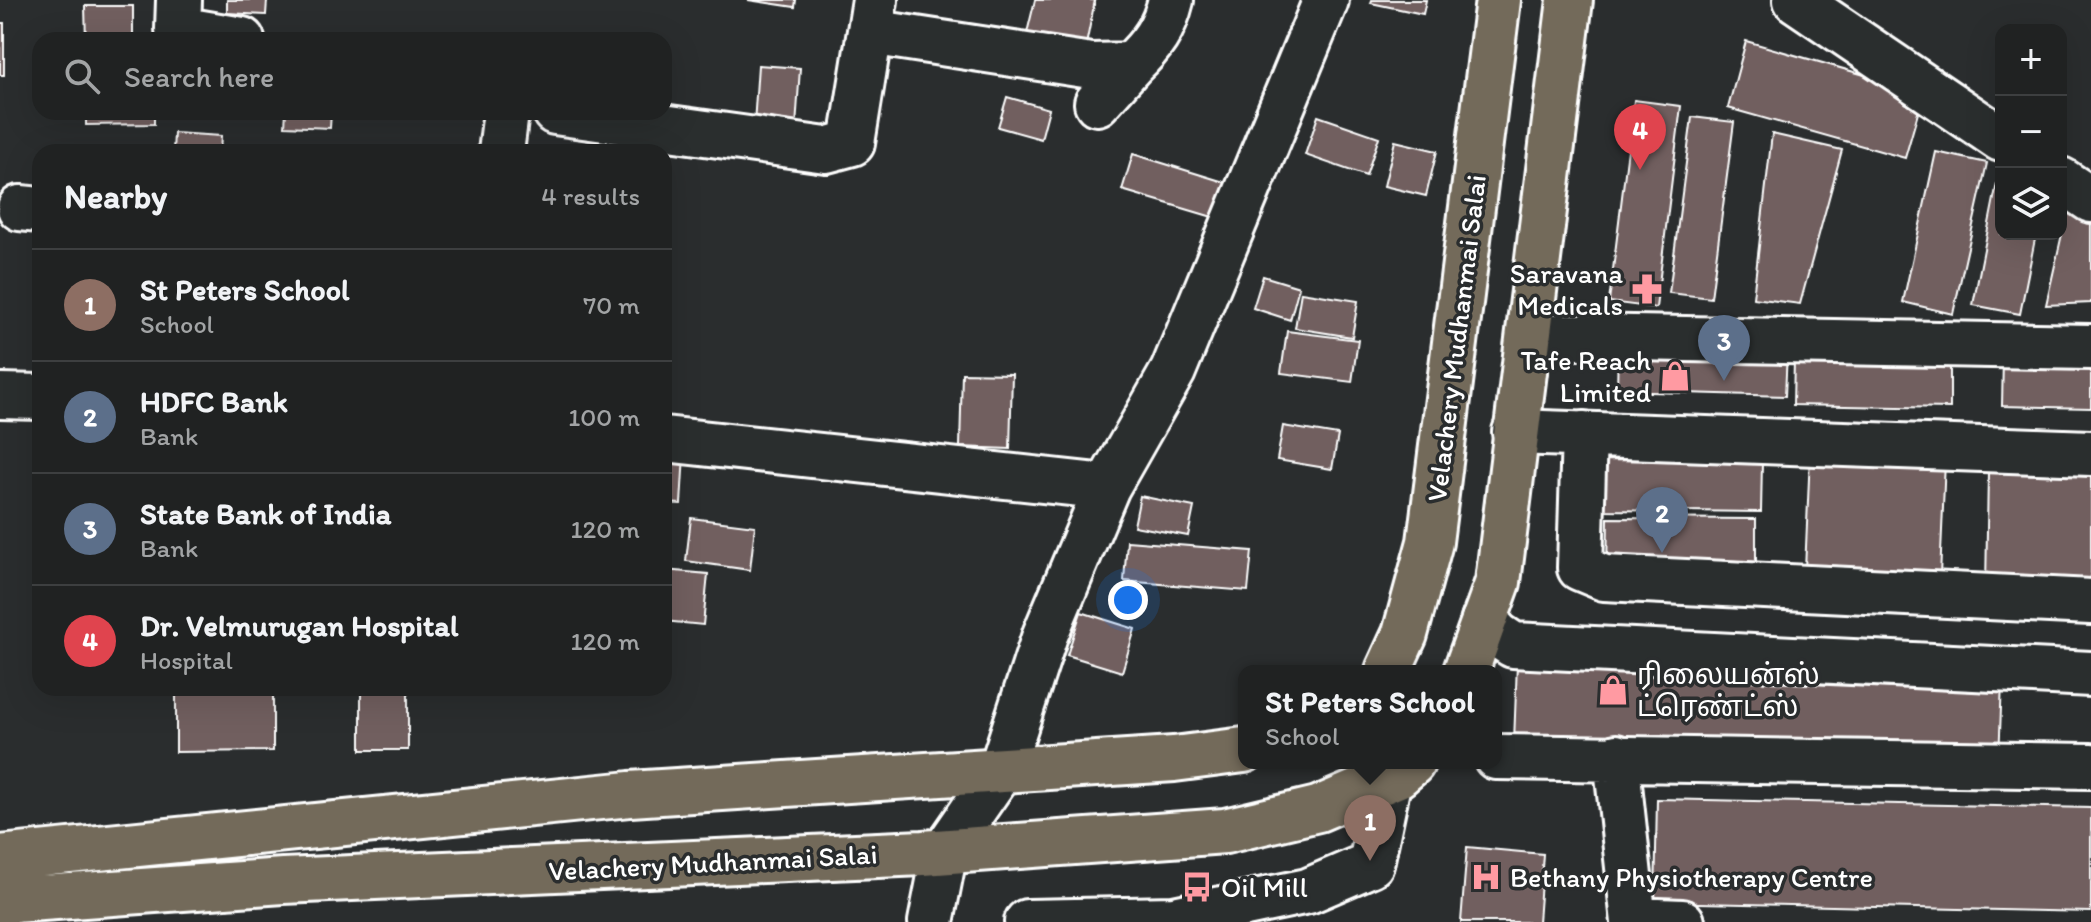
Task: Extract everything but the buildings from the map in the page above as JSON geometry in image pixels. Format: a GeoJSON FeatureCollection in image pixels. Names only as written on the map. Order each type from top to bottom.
{"type":"FeatureCollection","features":[{"type":"Feature","properties":{"kind":"main road","name":"Velachery Mudhanmai Salai"},"geometry":{"type":"LineString","coordinates":[[1391,665],[1405,634],[1430,542],[1498,0]]}},
{"type":"Feature","properties":{"kind":"main road"},"geometry":{"type":"LineString","coordinates":[[1468,665],[1498,582],[1570,0]]}},
{"type":"Feature","properties":{"kind":"main road"},"geometry":{"type":"LineString","coordinates":[[0,858],[630,794],[1174,759],[1238,751]]}},
{"type":"Feature","properties":{"kind":"main road","name":"Velachery Mudhanmai Salai"},"geometry":{"type":"LineString","coordinates":[[0,901],[68,910],[283,881],[945,851],[1225,831],[1318,809],[1400,771]]}},
{"type":"Feature","properties":{"kind":"street"},"geometry":{"type":"LineString","coordinates":[[179,0],[178,29],[195,32]]}},
{"type":"Feature","properties":{"kind":"street"},"geometry":{"type":"LineString","coordinates":[[1097,103],[1152,44],[1171,0]]}},
{"type":"Feature","properties":{"kind":"street"},"geometry":{"type":"LineString","coordinates":[[931,922],[945,851],[1001,770],[1045,635],[1107,487],[1173,371],[1326,0]]}},
{"type":"Feature","properties":{"kind":"street"},"geometry":{"type":"LineString","coordinates":[[1796,0],[1995,135]]}},
{"type":"Feature","properties":{"kind":"street"},"geometry":{"type":"LineString","coordinates":[[612,120],[826,150],[852,143],[872,16],[1091,66],[1131,65]]}},
{"type":"Feature","properties":{"kind":"street"},"geometry":{"type":"LineString","coordinates":[[502,144],[505,120]]}},
{"type":"Feature","properties":{"kind":"street"},"geometry":{"type":"LineString","coordinates":[[2067,184],[2091,200]]}},
{"type":"Feature","properties":{"kind":"street"},"geometry":{"type":"LineString","coordinates":[[1530,336],[2091,347]]}},
{"type":"Feature","properties":{"kind":"street"},"geometry":{"type":"LineString","coordinates":[[0,396],[32,397]]}},
{"type":"Feature","properties":{"kind":"street"},"geometry":{"type":"LineString","coordinates":[[1515,432],[2091,453]]}},
{"type":"Feature","properties":{"kind":"street"},"geometry":{"type":"LineString","coordinates":[[1584,434],[1580,568],[1604,578],[2091,602]]}},
{"type":"Feature","properties":{"kind":"street"},"geometry":{"type":"LineString","coordinates":[[672,440],[1107,487]]}},
{"type":"Feature","properties":{"kind":"street"},"geometry":{"type":"LineString","coordinates":[[1484,620],[1513,645],[2091,674]]}},
{"type":"Feature","properties":{"kind":"street"},"geometry":{"type":"LineString","coordinates":[[1502,757],[2091,766]]}},
{"type":"Feature","properties":{"kind":"street"},"geometry":{"type":"LineString","coordinates":[[1616,757],[1634,921],[1682,922]]}},
{"type":"Feature","properties":{"kind":"street"},"geometry":{"type":"LineString","coordinates":[[1027,922],[1174,919],[1308,891],[1371,864],[1400,771]]}},
{"type":"Feature","properties":{"kind":"place","name":"Dr. Velmurugan Hospital"},"geometry":{"type":"Point","coordinates":[1640,170]}},
{"type":"Feature","properties":{"kind":"place","name":"Saravana Medicals"},"geometry":{"type":"Point","coordinates":[1647,289]}},
{"type":"Feature","properties":{"kind":"place","name":"Tafe Reach Limited"},"geometry":{"type":"Point","coordinates":[1675,376]}},
{"type":"Feature","properties":{"kind":"place","name":"State Bank of India"},"geometry":{"type":"Point","coordinates":[1724,381]}},
{"type":"Feature","properties":{"kind":"place","name":"HDFC Bank"},"geometry":{"type":"Point","coordinates":[1662,553]}},
{"type":"Feature","properties":{"kind":"place","name":"ரிலையன்ஸ் ட்ரெண்ட்ஸ்"},"geometry":{"type":"Point","coordinates":[1613,690]}},
{"type":"Feature","properties":{"kind":"place","name":"St Peters School"},"geometry":{"type":"Point","coordinates":[1370,861]}},
{"type":"Feature","properties":{"kind":"place","name":"Bethany Physiotherapy Centre"},"geometry":{"type":"Point","coordinates":[1486,877]}},
{"type":"Feature","properties":{"kind":"place","name":"Oil Mill"},"geometry":{"type":"Point","coordinates":[1197,887]}}]}
